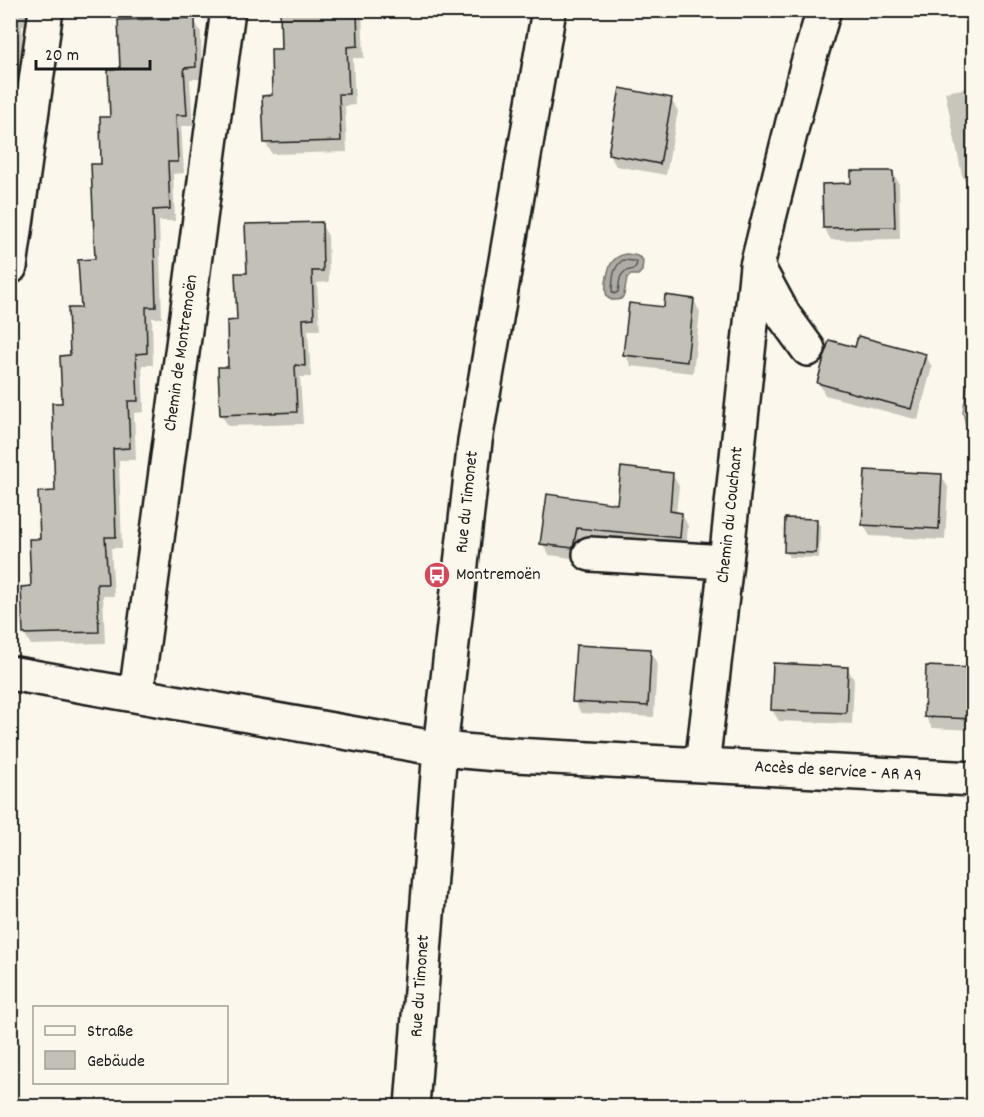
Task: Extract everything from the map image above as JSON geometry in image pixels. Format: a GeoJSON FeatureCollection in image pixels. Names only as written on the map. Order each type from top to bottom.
{"type":"FeatureCollection","features":[{"type":"Feature","properties":{"kind":"street"},"geometry":{"type":"LineString","coordinates":[[10,267],[46,10]]}},
{"type":"Feature","properties":{"kind":"street","name":"Chemin de Montremoën"},"geometry":{"type":"LineString","coordinates":[[136,695],[228,10]]}},
{"type":"Feature","properties":{"kind":"street","name":"Rue du Timonet"},"geometry":{"type":"LineString","coordinates":[[412,1107],[440,749],[475,441],[549,10]]}},
{"type":"Feature","properties":{"kind":"street","name":"Chemin du Couchant"},"geometry":{"type":"LineString","coordinates":[[702,765],[757,266],[806,70],[824,10]]}},
{"type":"Feature","properties":{"kind":"street"},"geometry":{"type":"LineString","coordinates":[[757,266],[784,316],[808,349]]}},
{"type":"Feature","properties":{"kind":"street"},"geometry":{"type":"LineString","coordinates":[[590,554],[726,562]]}},
{"type":"Feature","properties":{"kind":"street"},"geometry":{"type":"LineString","coordinates":[[10,673],[440,749],[702,765]]}},
{"type":"Feature","properties":{"kind":"street","name":"Accès de service - AR A9"},"geometry":{"type":"LineString","coordinates":[[702,765],[974,779]]}},
{"type":"Feature","properties":{"kind":"shaded area"},"geometry":{"type":"Polygon","coordinates":[[[972,357],[974,357],[973,453],[963,412],[972,357]]]}},
{"type":"Feature","properties":{"kind":"water"},"geometry":{"type":"Polygon","coordinates":[[[626,254],[643,260],[642,271],[638,275],[631,275],[627,278],[621,299],[609,299],[606,283],[609,268],[616,258],[626,254]]]}},
{"type":"Feature","properties":{"kind":"building"},"geometry":{"type":"Polygon","coordinates":[[[280,10],[357,10],[358,46],[347,47],[349,94],[339,94],[341,141],[264,143],[262,96],[272,95],[271,49],[281,49],[280,10]]]}},
{"type":"Feature","properties":{"kind":"building"},"geometry":{"type":"Polygon","coordinates":[[[195,18],[196,67],[184,68],[187,115],[176,115],[178,162],[168,162],[170,209],[153,210],[156,307],[146,307],[147,353],[136,354],[138,401],[128,401],[130,448],[113,449],[116,537],[105,537],[108,584],[97,584],[99,632],[23,634],[21,587],[31,586],[29,539],[40,539],[38,492],[55,491],[52,403],[62,403],[60,356],[70,355],[68,308],[81,308],[78,260],[95,259],[91,164],[101,164],[100,117],[110,117],[108,70],[120,69],[118,20],[195,18]]]}},
{"type":"Feature","properties":{"kind":"building"},"geometry":{"type":"Polygon","coordinates":[[[620,88],[672,98],[660,164],[608,154],[620,88]]]}},
{"type":"Feature","properties":{"kind":"building"},"geometry":{"type":"Polygon","coordinates":[[[851,171],[893,171],[895,227],[823,228],[822,184],[851,183],[851,171]]]}},
{"type":"Feature","properties":{"kind":"building"},"geometry":{"type":"Polygon","coordinates":[[[322,222],[323,271],[312,271],[314,318],[303,319],[305,366],[295,365],[297,412],[220,415],[218,367],[228,367],[227,321],[237,320],[235,273],[247,273],[245,224],[322,222]]]}},
{"type":"Feature","properties":{"kind":"building"},"geometry":{"type":"Polygon","coordinates":[[[665,295],[694,299],[687,362],[623,355],[629,303],[664,307],[665,295]]]}},
{"type":"Feature","properties":{"kind":"building"},"geometry":{"type":"Polygon","coordinates":[[[858,336],[926,354],[911,409],[817,383],[829,340],[855,347],[858,336]]]}},
{"type":"Feature","properties":{"kind":"building"},"geometry":{"type":"Polygon","coordinates":[[[621,467],[673,473],[670,511],[682,513],[680,538],[577,528],[573,548],[540,544],[547,494],[617,504],[621,467]]]}},
{"type":"Feature","properties":{"kind":"building"},"geometry":{"type":"Polygon","coordinates":[[[865,470],[942,474],[939,529],[862,525],[865,470]]]}},
{"type":"Feature","properties":{"kind":"building"},"geometry":{"type":"Polygon","coordinates":[[[785,518],[817,519],[816,553],[784,552],[785,518]]]}},
{"type":"Feature","properties":{"kind":"building"},"geometry":{"type":"Polygon","coordinates":[[[576,645],[651,649],[648,706],[572,702],[576,645]]]}},
{"type":"Feature","properties":{"kind":"building"},"geometry":{"type":"Polygon","coordinates":[[[773,663],[848,667],[846,713],[771,710],[773,663]]]}},
{"type":"Feature","properties":{"kind":"building"},"geometry":{"type":"Polygon","coordinates":[[[926,666],[974,668],[974,719],[924,717],[926,666]]]}},
{"type":"Feature","properties":{"kind":"place","name":"Montremoën"},"geometry":{"type":"Point","coordinates":[437,575]}}]}
